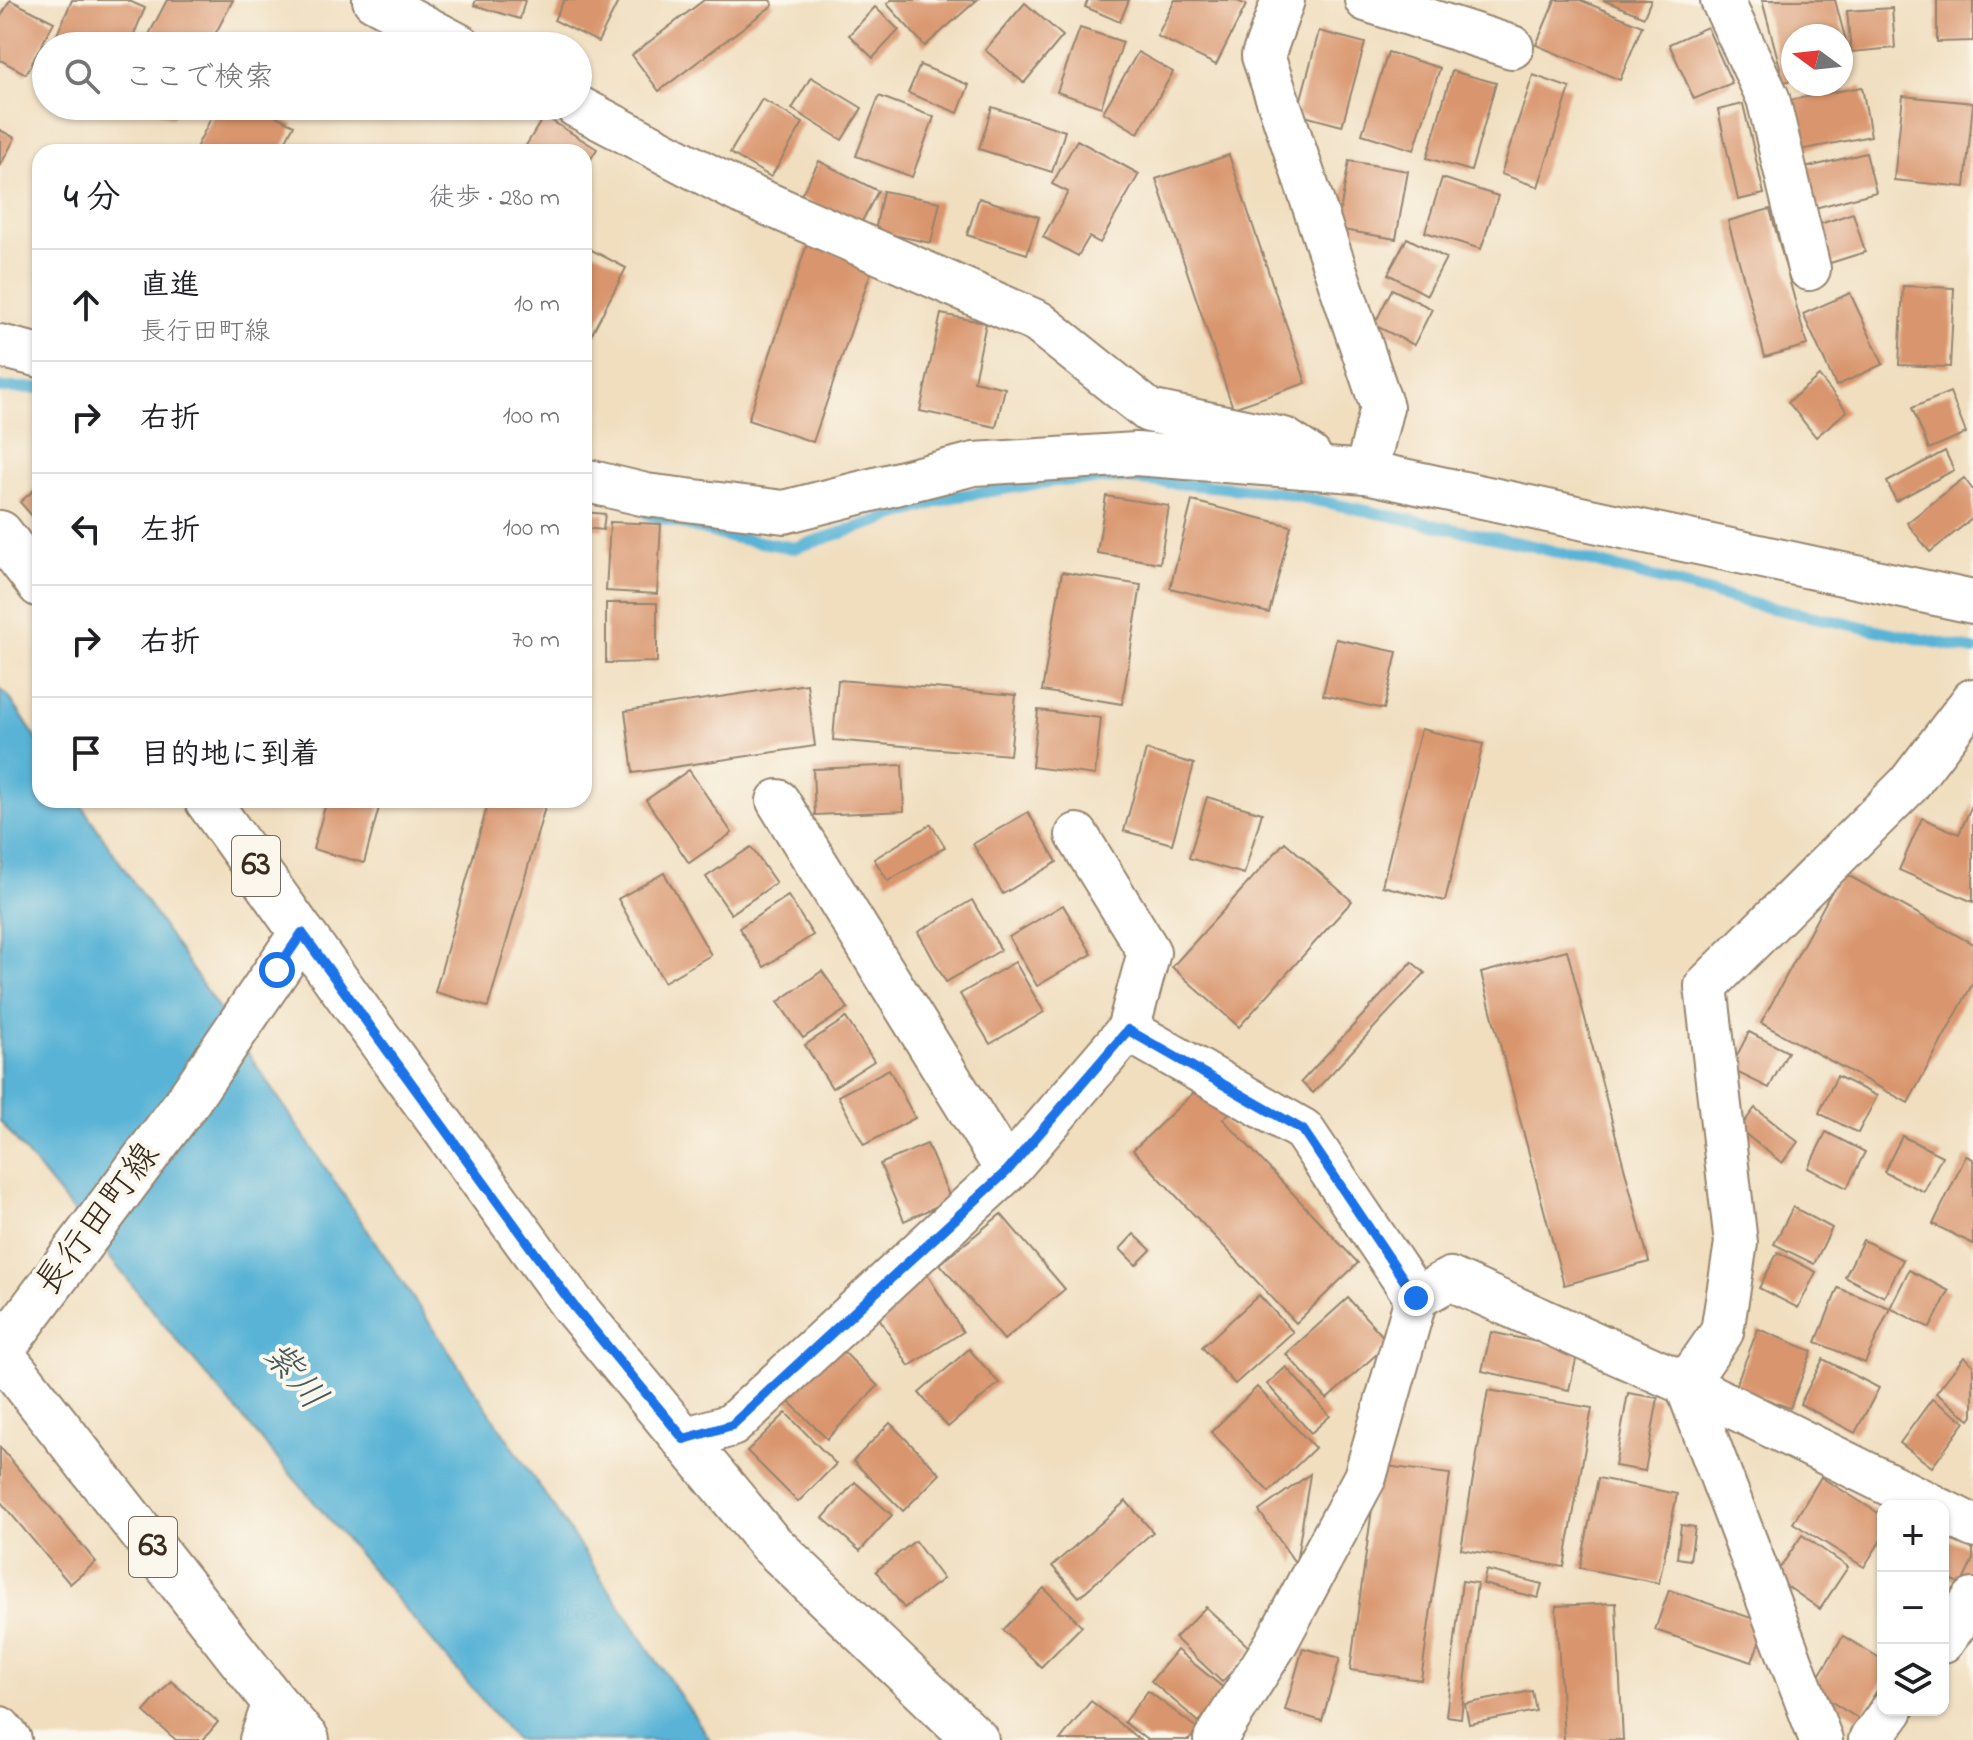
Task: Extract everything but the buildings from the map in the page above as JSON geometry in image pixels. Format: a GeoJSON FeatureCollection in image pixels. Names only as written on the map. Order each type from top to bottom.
{"type":"FeatureCollection","features":[{"type":"Feature","properties":{"kind":"main road"},"geometry":{"type":"LineString","coordinates":[[0,533],[32,575]]}},
{"type":"Feature","properties":{"kind":"main road","name":"63"},"geometry":{"type":"LineString","coordinates":[[213,808],[302,933]]}},
{"type":"Feature","properties":{"kind":"main road"},"geometry":{"type":"LineString","coordinates":[[302,933],[572,1304],[769,1542],[976,1740]]}},
{"type":"Feature","properties":{"kind":"main road","name":"長行田町線"},"geometry":{"type":"LineString","coordinates":[[302,933],[187,1102],[5,1345],[267,1721],[307,1740]]}},
{"type":"Feature","properties":{"kind":"street"},"geometry":{"type":"LineString","coordinates":[[374,0],[435,32]]}},
{"type":"Feature","properties":{"kind":"street"},"geometry":{"type":"LineString","coordinates":[[1283,0],[1263,56],[1382,407],[1347,470]]}},
{"type":"Feature","properties":{"kind":"street"},"geometry":{"type":"LineString","coordinates":[[1366,0],[1512,47]]}},
{"type":"Feature","properties":{"kind":"street"},"geometry":{"type":"LineString","coordinates":[[1722,0],[1768,98],[1809,269]]}},
{"type":"Feature","properties":{"kind":"street"},"geometry":{"type":"LineString","coordinates":[[592,114],[736,190],[1038,322],[1149,411],[1284,439],[1347,470]]}},
{"type":"Feature","properties":{"kind":"street"},"geometry":{"type":"LineString","coordinates":[[0,346],[32,354]]}},
{"type":"Feature","properties":{"kind":"street"},"geometry":{"type":"LineString","coordinates":[[592,482],[646,495],[784,512],[974,464],[1136,454],[1347,470],[1973,602]]}},
{"type":"Feature","properties":{"kind":"street"},"geometry":{"type":"LineString","coordinates":[[1686,1384],[1722,1332],[1736,1243],[1706,986],[1908,785],[1973,700]]}},
{"type":"Feature","properties":{"kind":"street"},"geometry":{"type":"LineString","coordinates":[[778,801],[1007,1171]]}},
{"type":"Feature","properties":{"kind":"street"},"geometry":{"type":"LineString","coordinates":[[684,1439],[732,1425],[1007,1171],[1128,1030],[1149,952],[1077,835]]}},
{"type":"Feature","properties":{"kind":"street"},"geometry":{"type":"LineString","coordinates":[[1128,1030],[1303,1130],[1416,1298]]}},
{"type":"Feature","properties":{"kind":"street"},"geometry":{"type":"LineString","coordinates":[[1215,1740],[1275,1645],[1365,1477],[1416,1298],[1450,1279],[1686,1384],[1921,1500]]}},
{"type":"Feature","properties":{"kind":"street"},"geometry":{"type":"LineString","coordinates":[[1686,1384],[1821,1740]]}},
{"type":"Feature","properties":{"kind":"street"},"geometry":{"type":"LineString","coordinates":[[1949,1514],[1973,1526]]}},
{"type":"Feature","properties":{"kind":"street"},"geometry":{"type":"LineString","coordinates":[[1949,1633],[1973,1600]]}},
{"type":"Feature","properties":{"kind":"street"},"geometry":{"type":"LineString","coordinates":[[1870,1740],[1888,1716]]}},
{"type":"Feature","properties":{"kind":"street"},"geometry":{"type":"LineString","coordinates":[[0,1728],[10,1740]]}},
{"type":"Feature","properties":{"kind":"water","name":"紫川"},"geometry":{"type":"Polygon","coordinates":[[[0,689],[9,697],[32,732],[32,808],[83,808],[710,1740],[516,1740],[174,1337],[0,1121],[0,689]]]}},
{"type":"Feature","properties":{"kind":"waterway"},"geometry":{"type":"LineString","coordinates":[[0,388],[32,388]]}},
{"type":"Feature","properties":{"kind":"waterway"},"geometry":{"type":"LineString","coordinates":[[648,514],[726,536],[794,548],[952,497],[1053,481],[1117,478],[1277,492],[1533,546],[1757,605],[1973,650]]}},
{"type":"Feature","properties":{"kind":"route"},"geometry":{"type":"LineString","coordinates":[[277,970],[302,933],[572,1304],[684,1439],[732,1425],[1007,1171],[1128,1030],[1303,1130],[1416,1298]]}}]}
